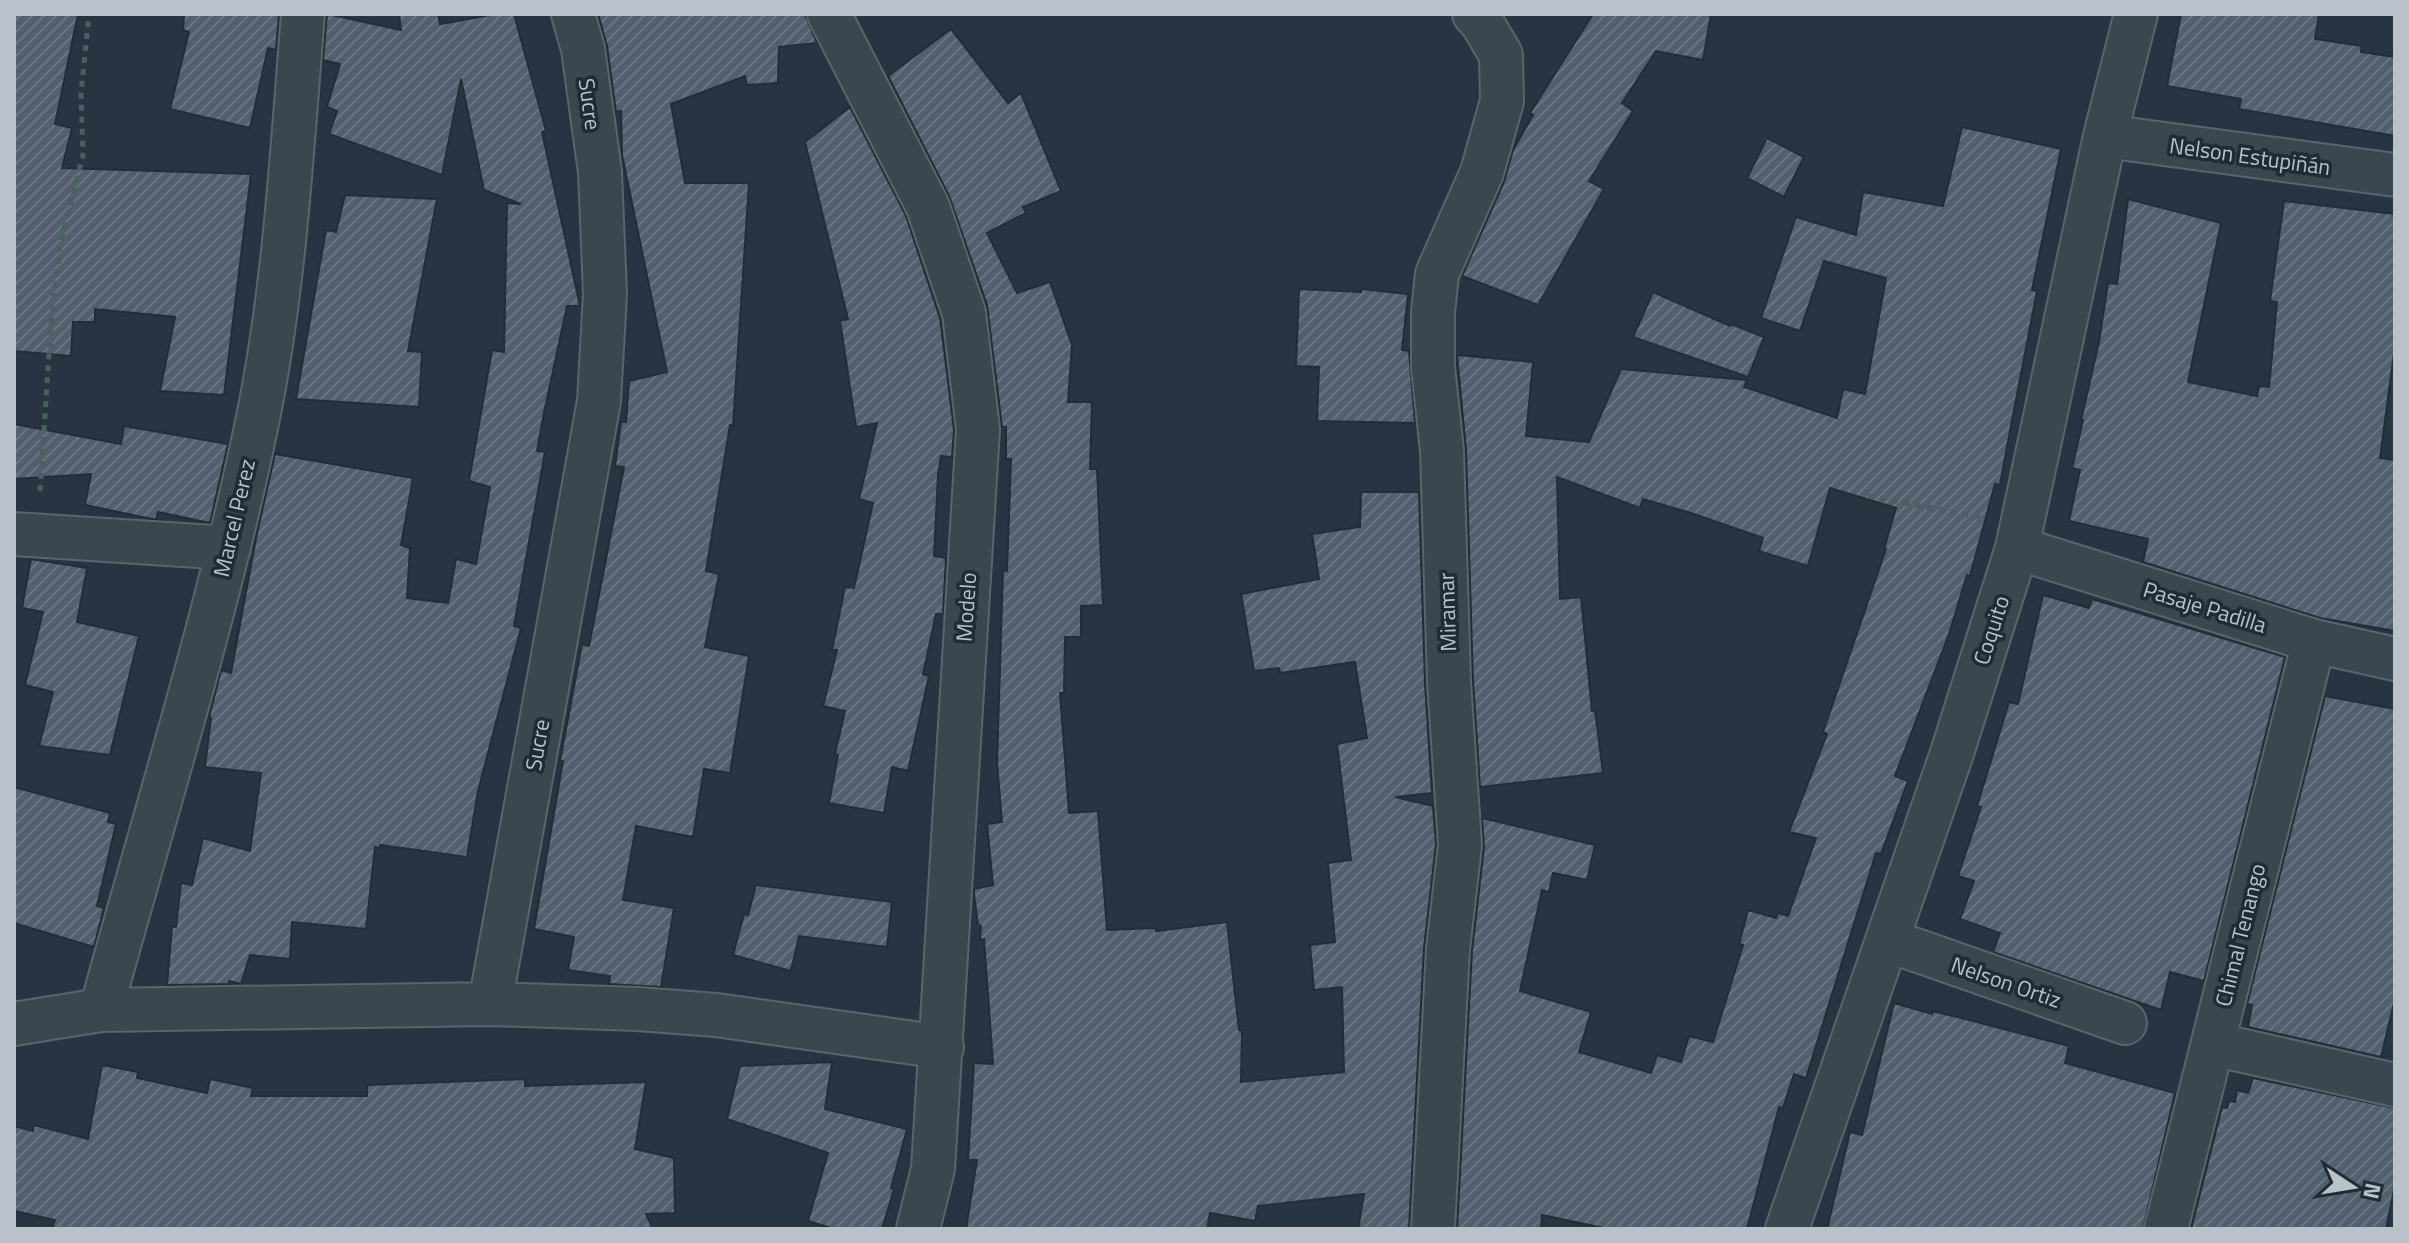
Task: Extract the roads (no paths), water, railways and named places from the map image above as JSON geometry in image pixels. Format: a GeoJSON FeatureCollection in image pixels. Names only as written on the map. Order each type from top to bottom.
{"type":"FeatureCollection","features":[{"type":"Feature","properties":{"kind":"street","name":"Marcel Perez"},"geometry":{"type":"LineString","coordinates":[[101,1010],[229,548],[258,415],[281,274],[303,14]]}},
{"type":"Feature","properties":{"kind":"street","name":"Sucre"},"geometry":{"type":"LineString","coordinates":[[490,1004],[599,401],[605,294],[600,172],[583,49],[573,14]]}},
{"type":"Feature","properties":{"kind":"street","name":"Modelo"},"geometry":{"type":"LineString","coordinates":[[829,14],[928,207],[964,313],[978,429],[933,1169],[918,1229]]}},
{"type":"Feature","properties":{"kind":"street","name":"Miramar"},"geometry":{"type":"LineString","coordinates":[[1433,1229],[1448,949],[1460,845],[1449,682],[1442,451],[1433,367],[1433,312],[1437,274],[1482,172],[1502,101],[1501,55],[1474,14]]}},
{"type":"Feature","properties":{"kind":"street","name":"Coquito"},"geometry":{"type":"LineString","coordinates":[[1787,1229],[1952,753],[2017,548],[2105,136],[2136,14]]}},
{"type":"Feature","properties":{"kind":"street","name":"Nelson Estupiñán"},"geometry":{"type":"LineString","coordinates":[[2105,136],[2395,175]]}},
{"type":"Feature","properties":{"kind":"street"},"geometry":{"type":"LineString","coordinates":[[26,535],[229,548]]}},
{"type":"Feature","properties":{"kind":"street","name":"Pasaje Padilla"},"geometry":{"type":"LineString","coordinates":[[2017,548],[2314,641],[2395,659]]}},
{"type":"Feature","properties":{"kind":"street","name":"Chimal Tenango"},"geometry":{"type":"LineString","coordinates":[[2166,1229],[2314,641]]}},
{"type":"Feature","properties":{"kind":"street","name":"Nelson Ortiz"},"geometry":{"type":"LineString","coordinates":[[1887,940],[2125,1023]]}},
{"type":"Feature","properties":{"kind":"street"},"geometry":{"type":"LineString","coordinates":[[14,1024],[101,1010],[490,1004],[716,1015],[942,1047]]}},
{"type":"Feature","properties":{"kind":"street"},"geometry":{"type":"LineString","coordinates":[[2213,1044],[2395,1085]]}}]}
